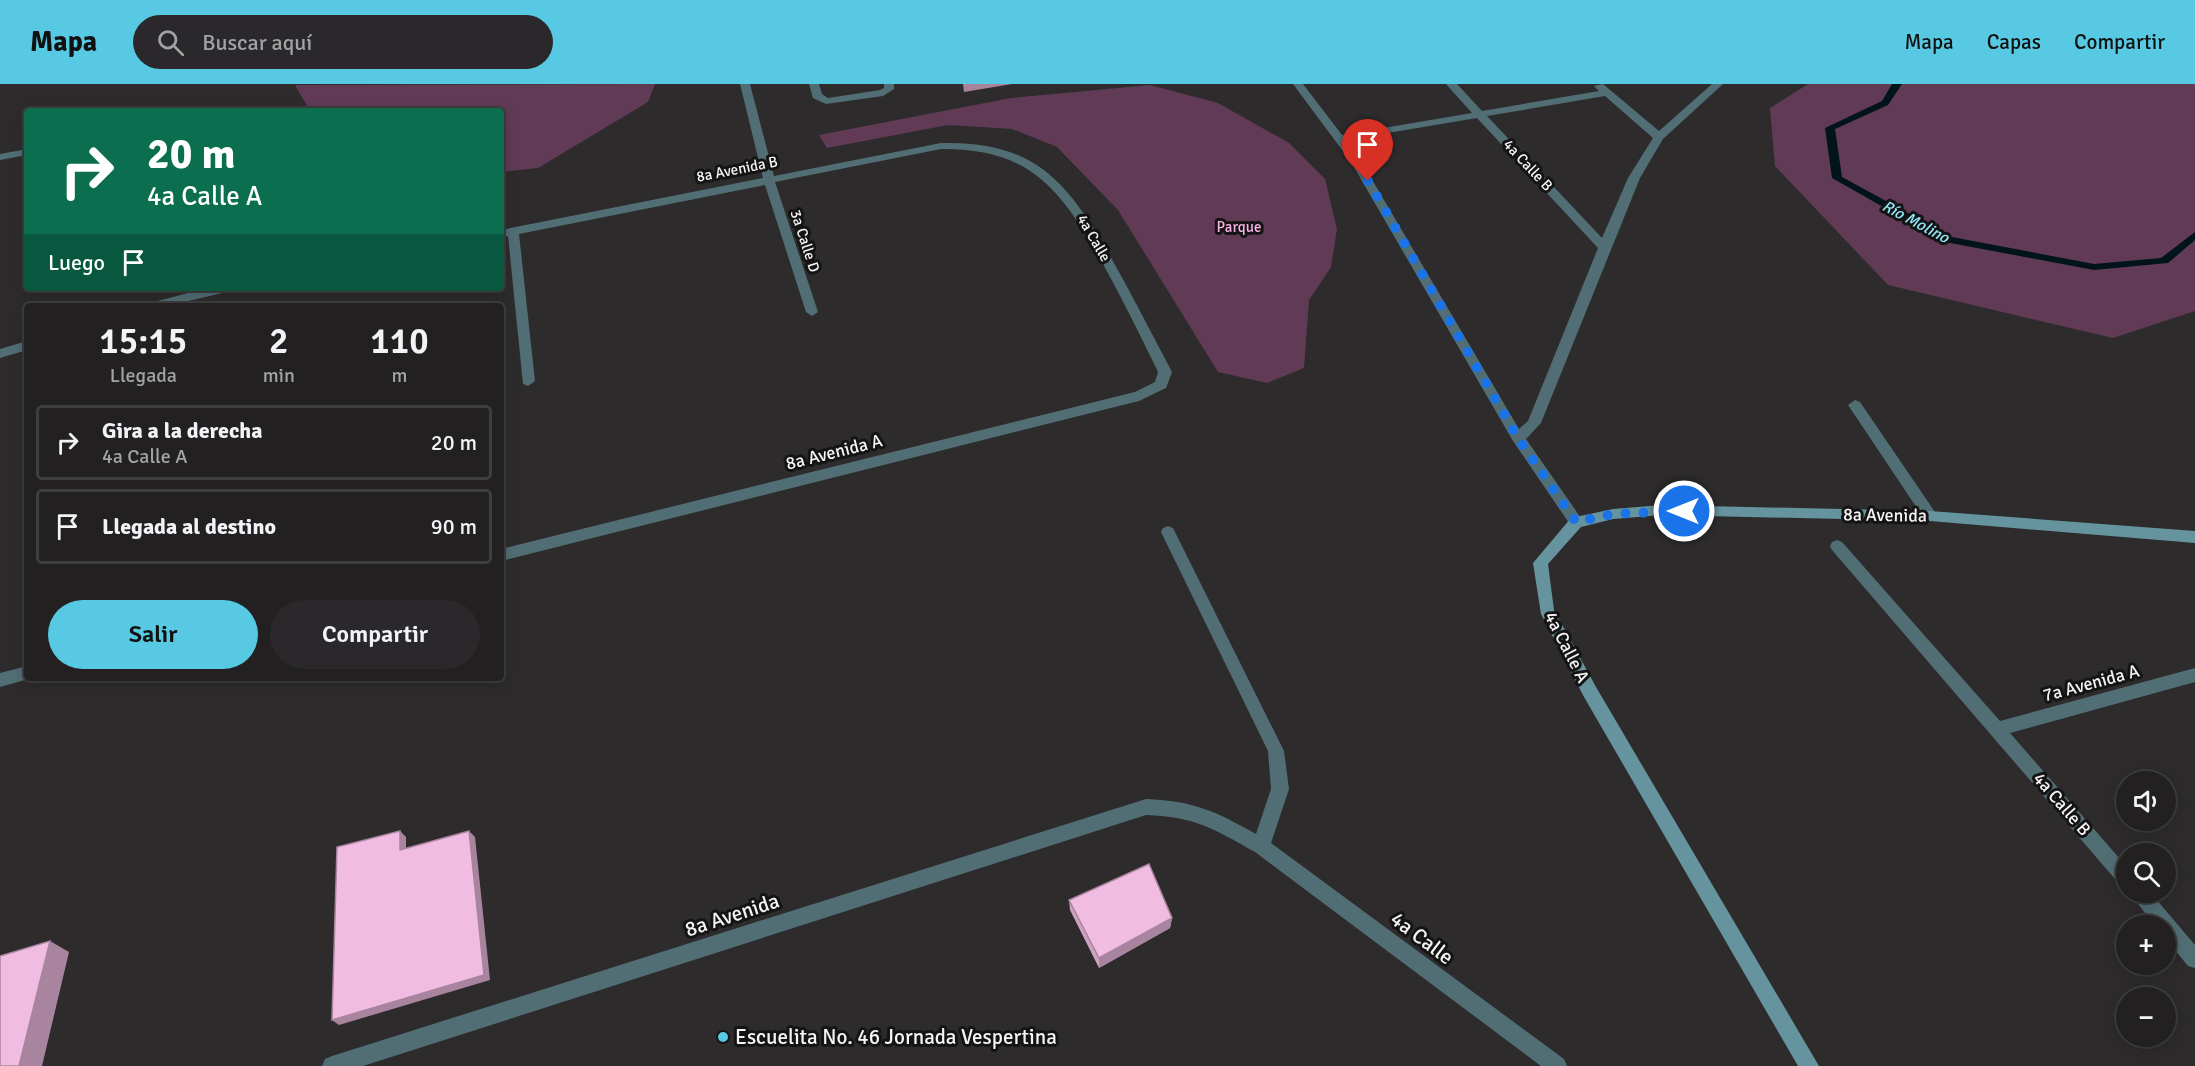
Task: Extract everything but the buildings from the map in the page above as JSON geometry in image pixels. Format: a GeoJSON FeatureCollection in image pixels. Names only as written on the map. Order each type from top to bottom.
{"type":"FeatureCollection","features":[{"type":"Feature","properties":{"kind":"street","name":"3a Calle D"},"geometry":{"type":"LineString","coordinates":[[745,84],[769,180],[813,312]]}},
{"type":"Feature","properties":{"kind":"street"},"geometry":{"type":"LineString","coordinates":[[814,84],[818,97],[826,101],[883,93],[889,89],[889,84]]}},
{"type":"Feature","properties":{"kind":"street"},"geometry":{"type":"LineString","coordinates":[[1298,84],[1341,138],[1518,438],[1576,522]]}},
{"type":"Feature","properties":{"kind":"street","name":"4a Calle B"},"geometry":{"type":"LineString","coordinates":[[1451,84],[1604,247]]}},
{"type":"Feature","properties":{"kind":"street"},"geometry":{"type":"LineString","coordinates":[[1597,84],[1659,137]]}},
{"type":"Feature","properties":{"kind":"street"},"geometry":{"type":"LineString","coordinates":[[1518,438],[1534,423],[1634,178],[1659,137],[1718,84]]}},
{"type":"Feature","properties":{"kind":"street"},"geometry":{"type":"LineString","coordinates":[[1341,138],[1482,116],[1606,93]]}},
{"type":"Feature","properties":{"kind":"street","name":"8a Avenida B"},"geometry":{"type":"LineString","coordinates":[[507,233],[941,146],[980,147]]}},
{"type":"Feature","properties":{"kind":"street","name":"4a Calle"},"geometry":{"type":"LineString","coordinates":[[980,147],[1011,155],[1037,171],[1076,207],[1165,372]]}},
{"type":"Feature","properties":{"kind":"street"},"geometry":{"type":"LineString","coordinates":[[0,157],[24,153]]}},
{"type":"Feature","properties":{"kind":"street"},"geometry":{"type":"LineString","coordinates":[[507,233],[528,381]]}},
{"type":"Feature","properties":{"kind":"street"},"geometry":{"type":"LineString","coordinates":[[165,303],[213,291]]}},
{"type":"Feature","properties":{"kind":"street"},"geometry":{"type":"LineString","coordinates":[[0,354],[24,346]]}},
{"type":"Feature","properties":{"kind":"street","name":"8a Avenida A"},"geometry":{"type":"LineString","coordinates":[[504,554],[1139,396],[1161,385],[1165,372]]}},
{"type":"Feature","properties":{"kind":"street"},"geometry":{"type":"LineString","coordinates":[[1855,405],[1930,516]]}},
{"type":"Feature","properties":{"kind":"street","name":"8a Avenida"},"geometry":{"type":"LineString","coordinates":[[1576,522],[1613,514],[1662,510],[1930,516],[2195,537]]}},
{"type":"Feature","properties":{"kind":"street","name":"4a Calle A"},"geometry":{"type":"LineString","coordinates":[[1576,522],[1540,563],[1546,610],[1590,692],[1809,1066]]}},
{"type":"Feature","properties":{"kind":"street"},"geometry":{"type":"LineString","coordinates":[[1168,532],[1276,751],[1280,789],[1261,846]]}},
{"type":"Feature","properties":{"kind":"street","name":"4a Calle B"},"geometry":{"type":"LineString","coordinates":[[1837,546],[2116,867]]}},
{"type":"Feature","properties":{"kind":"street"},"geometry":{"type":"LineString","coordinates":[[0,680],[24,674]]}},
{"type":"Feature","properties":{"kind":"street","name":"7a Avenida A"},"geometry":{"type":"LineString","coordinates":[[1998,729],[2195,675]]}},
{"type":"Feature","properties":{"kind":"street","name":"4a Calle"},"geometry":{"type":"LineString","coordinates":[[1146,807],[1176,808],[1207,816],[1261,846],[1557,1066]]}},
{"type":"Feature","properties":{"kind":"street","name":"8a Avenida"},"geometry":{"type":"LineString","coordinates":[[332,1066],[1146,807]]}},
{"type":"Feature","properties":{"kind":"street"},"geometry":{"type":"LineString","coordinates":[[2147,903],[2195,959]]}},
{"type":"Feature","properties":{"kind":"green space"},"geometry":{"type":"Polygon","coordinates":[[[655,84],[648,102],[538,168],[504,172],[504,108],[308,108],[295,85],[655,84]]]}},
{"type":"Feature","properties":{"kind":"green space"},"geometry":{"type":"Polygon","coordinates":[[[1808,84],[2195,84],[2195,311],[2113,338],[1888,285],[1775,166],[1770,108],[1808,84]]]}},
{"type":"Feature","properties":{"kind":"green space","name":"Parque"},"geometry":{"type":"Polygon","coordinates":[[[1150,85],[1218,103],[1289,143],[1325,179],[1337,229],[1331,267],[1309,300],[1304,368],[1267,383],[1218,372],[1118,210],[1057,147],[1012,129],[948,125],[827,148],[819,135],[1011,98],[1150,85]]]}},
{"type":"Feature","properties":{"kind":"waterway","name":"Río Molino"},"geometry":{"type":"LineString","coordinates":[[1897,84],[1885,103],[1830,128],[1837,178],[1949,240],[2094,267],[2164,261],[2195,235]]}},
{"type":"Feature","properties":{"kind":"place","name":"Escuelita No. 46 Jornada Vespertina"},"geometry":{"type":"Point","coordinates":[723,1037]}},
{"type":"Feature","properties":{"kind":"route"},"geometry":{"type":"LineString","coordinates":[[1368,181],[1518,438],[1576,522],[1613,514],[1662,510],[1684,511]]}}]}
